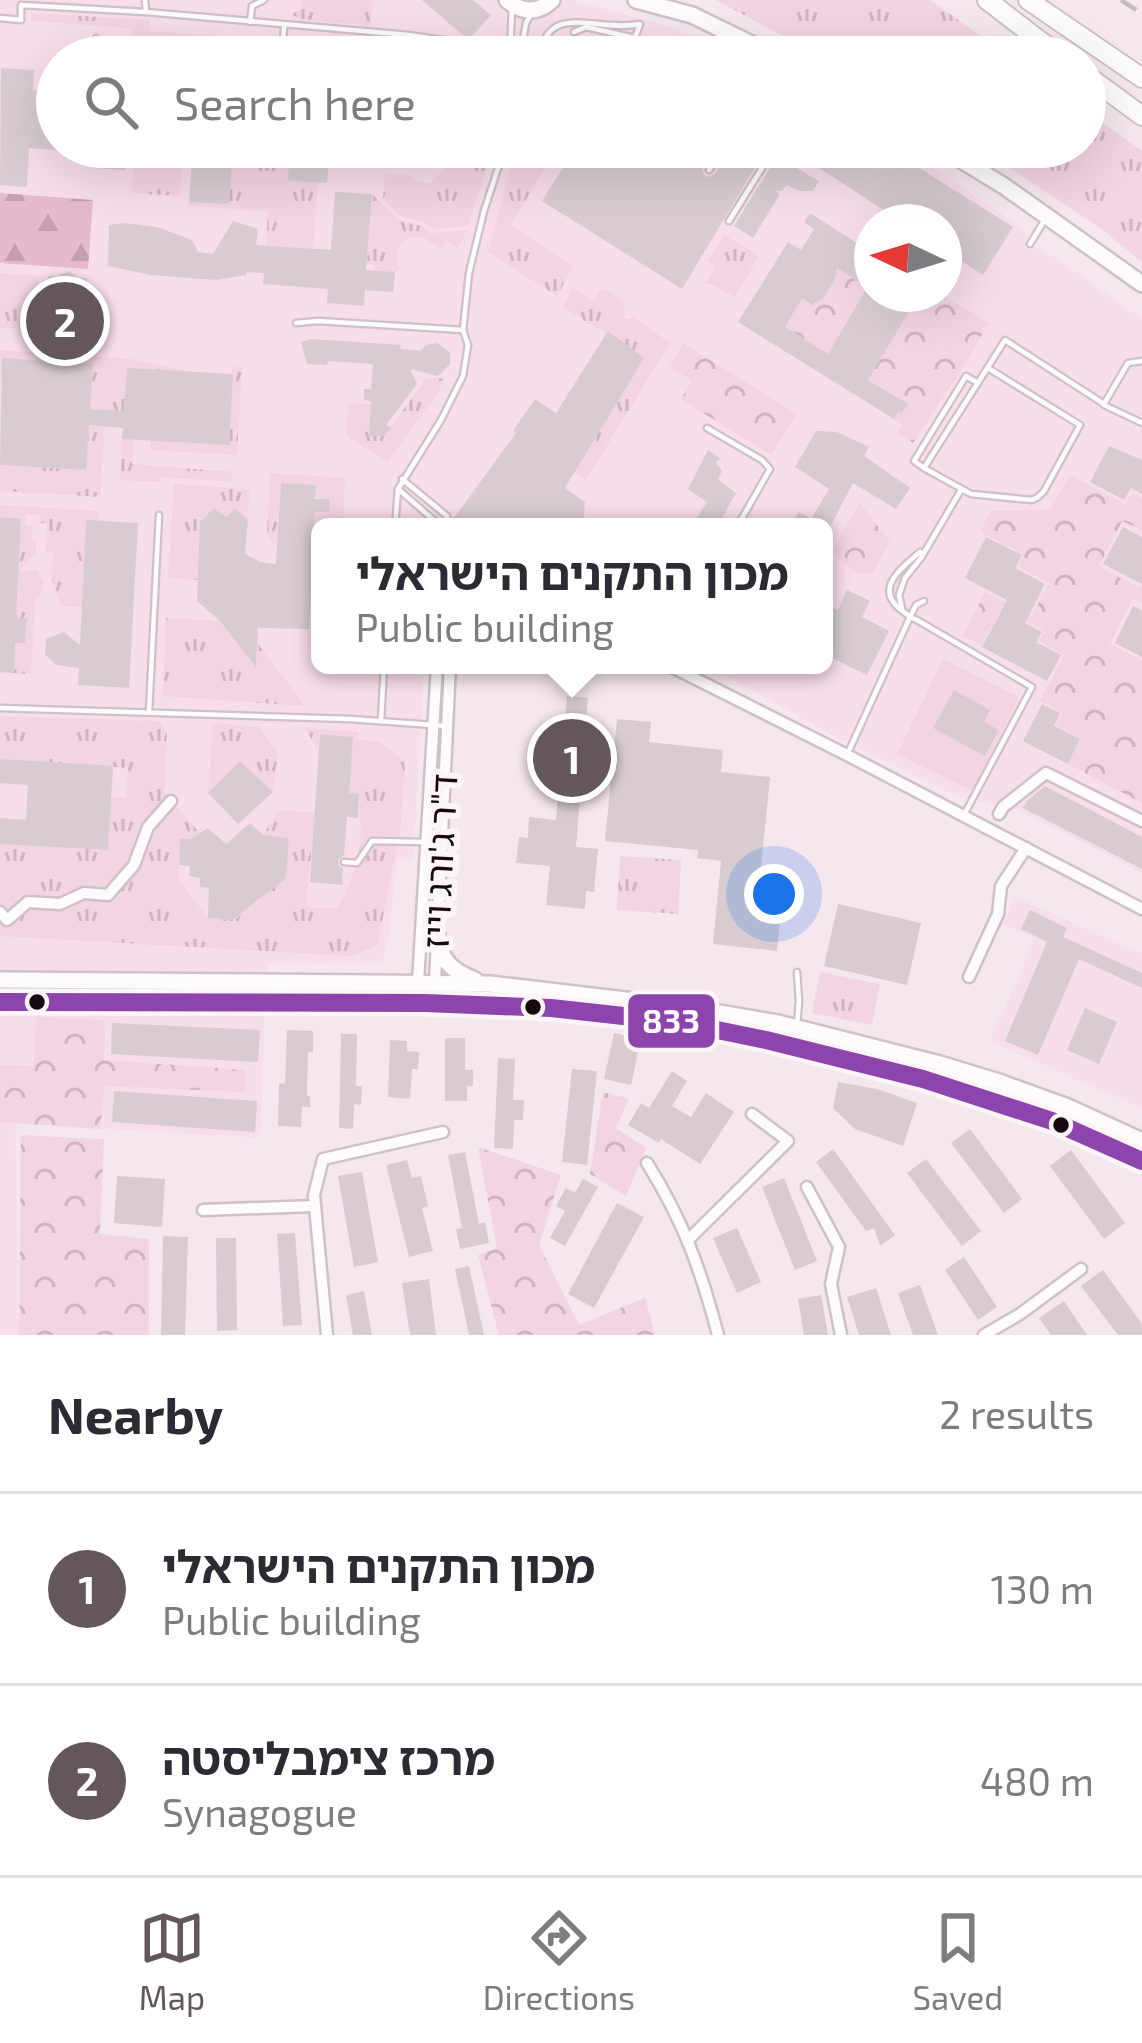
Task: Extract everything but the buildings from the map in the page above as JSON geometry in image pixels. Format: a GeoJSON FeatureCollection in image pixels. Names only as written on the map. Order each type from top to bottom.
{"type":"FeatureCollection","features":[{"type":"Feature","properties":{"kind":"highway"},"geometry":{"type":"LineString","coordinates":[[987,0],[1034,36]]}},
{"type":"Feature","properties":{"kind":"highway"},"geometry":{"type":"LineString","coordinates":[[1028,0],[1081,36]]}},
{"type":"Feature","properties":{"kind":"highway"},"geometry":{"type":"LineString","coordinates":[[1106,53],[1142,77]]}},
{"type":"Feature","properties":{"kind":"highway"},"geometry":{"type":"LineString","coordinates":[[1106,89],[1142,116]]}},
{"type":"Feature","properties":{"kind":"main road"},"geometry":{"type":"LineString","coordinates":[[636,0],[692,15],[735,36]]}},
{"type":"Feature","properties":{"kind":"main road"},"geometry":{"type":"LineString","coordinates":[[508,1],[523,10],[548,3]]}},
{"type":"Feature","properties":{"kind":"main road"},"geometry":{"type":"LineString","coordinates":[[974,168],[1142,284]]}},
{"type":"Feature","properties":{"kind":"main road"},"geometry":{"type":"LineString","coordinates":[[436,934],[440,953],[451,967],[490,984]]}},
{"type":"Feature","properties":{"kind":"main road"},"geometry":{"type":"LineString","coordinates":[[0,980],[490,984],[686,1007],[797,1028],[999,1082],[1142,1141]]}},
{"type":"Feature","properties":{"kind":"main road"},"geometry":{"type":"LineString","coordinates":[[0,1002],[425,1003],[551,1008],[678,1022],[923,1079],[1052,1121],[1142,1161]]}},
{"type":"Feature","properties":{"kind":"street","name":"ד\"ר ג'ורג וייז"},"geometry":{"type":"LineString","coordinates":[[425,1003],[426,843],[446,674]]}},
{"type":"Feature","properties":{"kind":"street"},"geometry":{"type":"LineString","coordinates":[[686,674],[1142,909]]}},
{"type":"Feature","properties":{"kind":"street","name":"ד\"ר ג'ורג וייז"},"geometry":{"type":"LineString","coordinates":[[426,982],[436,934],[440,725]]}},
{"type":"Feature","properties":{"kind":"street"},"geometry":{"type":"LineString","coordinates":[[999,814],[1046,773],[1142,821]]}},
{"type":"Feature","properties":{"kind":"street"},"geometry":{"type":"LineString","coordinates":[[0,912],[7,920],[28,902],[60,904],[84,893],[108,895],[134,866],[148,827],[171,801]]}},
{"type":"Feature","properties":{"kind":"street"},"geometry":{"type":"LineString","coordinates":[[969,977],[998,914],[1001,886],[1026,848]]}},
{"type":"Feature","properties":{"kind":"street"},"geometry":{"type":"LineString","coordinates":[[688,1239],[788,1141],[752,1114]]}},
{"type":"Feature","properties":{"kind":"street"},"geometry":{"type":"LineString","coordinates":[[327,1335],[314,1195],[323,1159],[443,1132]]}},
{"type":"Feature","properties":{"kind":"street"},"geometry":{"type":"LineString","coordinates":[[647,1162],[688,1239],[718,1335]]}},
{"type":"Feature","properties":{"kind":"street"},"geometry":{"type":"LineString","coordinates":[[807,1186],[838,1246],[831,1284],[841,1335]]}},
{"type":"Feature","properties":{"kind":"street"},"geometry":{"type":"LineString","coordinates":[[203,1210],[315,1206]]}},
{"type":"Feature","properties":{"kind":"street"},"geometry":{"type":"LineString","coordinates":[[984,1335],[1081,1269]]}},
{"type":"Feature","properties":{"kind":"lane"},"geometry":{"type":"LineString","coordinates":[[146,0],[146,12]]}},
{"type":"Feature","properties":{"kind":"lane"},"geometry":{"type":"LineString","coordinates":[[250,22],[252,6],[265,0]]}},
{"type":"Feature","properties":{"kind":"lane"},"geometry":{"type":"LineString","coordinates":[[508,1],[511,36]]}},
{"type":"Feature","properties":{"kind":"lane"},"geometry":{"type":"LineString","coordinates":[[522,36],[526,23],[548,3]]}},
{"type":"Feature","properties":{"kind":"lane"},"geometry":{"type":"LineString","coordinates":[[0,18],[21,20],[21,5],[416,36]]}},
{"type":"Feature","properties":{"kind":"lane"},"geometry":{"type":"LineString","coordinates":[[543,36],[557,20],[573,17],[629,27],[640,24],[636,36]]}},
{"type":"Feature","properties":{"kind":"lane"},"geometry":{"type":"LineString","coordinates":[[283,36],[284,25]]}},
{"type":"Feature","properties":{"kind":"lane"},"geometry":{"type":"LineString","coordinates":[[574,32],[586,27],[626,36]]}},
{"type":"Feature","properties":{"kind":"lane"},"geometry":{"type":"LineString","coordinates":[[729,221],[762,168]]}},
{"type":"Feature","properties":{"kind":"lane"},"geometry":{"type":"LineString","coordinates":[[396,518],[398,488],[463,376],[468,345],[463,330],[474,254],[500,169]]}},
{"type":"Feature","properties":{"kind":"lane"},"geometry":{"type":"LineString","coordinates":[[1030,244],[1046,216]]}},
{"type":"Feature","properties":{"kind":"lane"},"geometry":{"type":"LineString","coordinates":[[296,323],[463,330]]}},
{"type":"Feature","properties":{"kind":"lane"},"geometry":{"type":"LineString","coordinates":[[924,468],[1005,340],[1142,423]]}},
{"type":"Feature","properties":{"kind":"lane"},"geometry":{"type":"LineString","coordinates":[[1104,404],[1128,363],[1142,361]]}},
{"type":"Feature","properties":{"kind":"lane"},"geometry":{"type":"LineString","coordinates":[[978,383],[966,376],[914,461],[961,490],[1032,500],[1080,424],[988,368]]}},
{"type":"Feature","properties":{"kind":"lane"},"geometry":{"type":"LineString","coordinates":[[706,428],[770,469],[742,518]]}},
{"type":"Feature","properties":{"kind":"lane"},"geometry":{"type":"LineString","coordinates":[[403,479],[447,518]]}},
{"type":"Feature","properties":{"kind":"lane"},"geometry":{"type":"LineString","coordinates":[[398,488],[432,518]]}},
{"type":"Feature","properties":{"kind":"lane"},"geometry":{"type":"LineString","coordinates":[[961,490],[901,586],[902,609],[1032,688],[964,815]]}},
{"type":"Feature","properties":{"kind":"lane"},"geometry":{"type":"LineString","coordinates":[[149,712],[159,515]]}},
{"type":"Feature","properties":{"kind":"lane"},"geometry":{"type":"LineString","coordinates":[[848,754],[910,617],[923,601]]}},
{"type":"Feature","properties":{"kind":"lane"},"geometry":{"type":"LineString","coordinates":[[381,721],[384,674]]}},
{"type":"Feature","properties":{"kind":"lane"},"geometry":{"type":"LineString","coordinates":[[0,708],[440,725]]}},
{"type":"Feature","properties":{"kind":"lane"},"geometry":{"type":"LineString","coordinates":[[344,862],[357,862],[372,841],[426,843]]}},
{"type":"Feature","properties":{"kind":"lane"},"geometry":{"type":"LineString","coordinates":[[796,972],[797,1028]]}},
{"type":"Feature","properties":{"kind":"shaded area"},"geometry":{"type":"Polygon","coordinates":[[[0,0],[570,0],[671,27],[690,36],[36,36],[36,168],[933,168],[1023,228],[1030,244],[1142,318],[1142,873],[1018,810],[962,798],[834,736],[723,674],[833,674],[833,518],[449,518],[449,513],[438,518],[311,518],[311,674],[423,674],[413,859],[398,859],[381,963],[267,964],[260,1138],[15,1123],[19,1335],[0,1335],[0,0]]]}},
{"type":"Feature","properties":{"kind":"shaded area"},"geometry":{"type":"Polygon","coordinates":[[[1015,897],[1142,954],[1142,1108],[990,1041],[1035,939],[1003,924],[1015,897]]]}},
{"type":"Feature","properties":{"kind":"green space"},"geometry":{"type":"Polygon","coordinates":[[[299,0],[373,0],[370,26],[301,19],[292,15],[303,6],[299,0]]]}},
{"type":"Feature","properties":{"kind":"green space"},"geometry":{"type":"Polygon","coordinates":[[[716,0],[930,0],[981,36],[783,36],[716,0]]]}},
{"type":"Feature","properties":{"kind":"green space"},"geometry":{"type":"Polygon","coordinates":[[[31,13],[150,20],[150,31],[226,36],[132,36],[131,28],[31,21],[31,13]]]}},
{"type":"Feature","properties":{"kind":"green space"},"geometry":{"type":"Polygon","coordinates":[[[1106,125],[1142,151],[1142,262],[1099,227],[1010,168],[1106,168],[1106,125]]]}},
{"type":"Feature","properties":{"kind":"green space"},"geometry":{"type":"Polygon","coordinates":[[[133,168],[182,168],[180,196],[132,193],[133,168]]]}},
{"type":"Feature","properties":{"kind":"green space"},"geometry":{"type":"Polygon","coordinates":[[[225,168],[289,168],[289,180],[318,183],[313,249],[266,245],[268,211],[189,206],[225,168]]]}},
{"type":"Feature","properties":{"kind":"green space"},"geometry":{"type":"Polygon","coordinates":[[[487,168],[468,226],[432,229],[399,216],[383,198],[385,174],[409,175],[417,182],[430,183],[445,169],[487,168]]]}},
{"type":"Feature","properties":{"kind":"green space"},"geometry":{"type":"Polygon","coordinates":[[[511,168],[545,168],[511,225],[573,266],[557,296],[488,252],[511,168]]]}},
{"type":"Feature","properties":{"kind":"green space"},"geometry":{"type":"Polygon","coordinates":[[[0,193],[93,200],[88,269],[0,263],[0,193]]]}},
{"type":"Feature","properties":{"kind":"green space"},"geometry":{"type":"Polygon","coordinates":[[[372,194],[398,220],[430,233],[467,230],[458,248],[446,241],[441,249],[424,238],[407,238],[397,252],[400,269],[374,271],[374,265],[367,264],[372,194]]]}},
{"type":"Feature","properties":{"kind":"green space"},"geometry":{"type":"Polygon","coordinates":[[[724,235],[759,256],[735,297],[707,282],[715,266],[708,261],[724,235]]]}},
{"type":"Feature","properties":{"kind":"green space"},"geometry":{"type":"Polygon","coordinates":[[[813,253],[812,305],[828,291],[837,268],[854,279],[854,312],[830,355],[785,327],[795,310],[782,301],[813,253]]]}},
{"type":"Feature","properties":{"kind":"green space"},"geometry":{"type":"Polygon","coordinates":[[[0,273],[39,276],[34,330],[0,328],[0,273]]]}},
{"type":"Feature","properties":{"kind":"green space"},"geometry":{"type":"Polygon","coordinates":[[[572,288],[593,301],[602,288],[623,300],[625,319],[634,318],[670,343],[586,480],[574,472],[609,332],[563,307],[572,288]]]}},
{"type":"Feature","properties":{"kind":"green space"},"geometry":{"type":"Polygon","coordinates":[[[962,307],[989,323],[913,443],[898,433],[903,425],[894,419],[907,404],[868,379],[907,313],[962,312],[962,307]]]}},
{"type":"Feature","properties":{"kind":"green space"},"geometry":{"type":"Polygon","coordinates":[[[683,343],[797,414],[771,455],[681,399],[692,381],[670,367],[683,343]]]}},
{"type":"Feature","properties":{"kind":"green space"},"geometry":{"type":"Polygon","coordinates":[[[0,350],[131,359],[196,373],[127,368],[124,411],[90,409],[2,358],[0,383],[0,350]]]}},
{"type":"Feature","properties":{"kind":"green space"},"geometry":{"type":"Polygon","coordinates":[[[233,367],[242,368],[237,455],[150,450],[150,440],[229,445],[233,367]]]}},
{"type":"Feature","properties":{"kind":"green space"},"geometry":{"type":"Polygon","coordinates":[[[445,378],[387,462],[346,435],[349,403],[371,404],[369,436],[384,436],[426,379],[445,378]]]}},
{"type":"Feature","properties":{"kind":"green space"},"geometry":{"type":"Polygon","coordinates":[[[89,425],[105,426],[100,497],[0,491],[0,465],[86,470],[89,425]]]}},
{"type":"Feature","properties":{"kind":"green space"},"geometry":{"type":"Polygon","coordinates":[[[122,438],[134,439],[132,464],[232,472],[232,482],[162,477],[161,482],[120,480],[122,438]]]}},
{"type":"Feature","properties":{"kind":"green space"},"geometry":{"type":"Polygon","coordinates":[[[270,473],[345,478],[343,518],[315,518],[315,512],[330,500],[315,498],[315,485],[281,483],[277,548],[267,534],[270,473]]]}},
{"type":"Feature","properties":{"kind":"green space"},"geometry":{"type":"Polygon","coordinates":[[[1070,475],[1125,504],[1132,493],[1142,498],[1142,530],[1122,521],[1099,566],[1139,588],[1142,584],[1142,602],[1133,598],[1110,644],[1142,661],[1142,803],[1068,764],[1081,739],[1056,725],[1062,712],[1040,701],[1064,655],[1039,641],[1044,630],[1001,609],[982,645],[963,636],[985,592],[1032,616],[1049,583],[1018,566],[1023,554],[980,532],[991,511],[1050,510],[1070,475]]]}},
{"type":"Feature","properties":{"kind":"green space"},"geometry":{"type":"Polygon","coordinates":[[[174,484],[249,489],[248,520],[236,508],[226,517],[214,508],[201,522],[198,580],[168,578],[174,484]]]}},
{"type":"Feature","properties":{"kind":"green space"},"geometry":{"type":"Polygon","coordinates":[[[860,503],[890,542],[873,572],[859,575],[833,549],[860,503]]]}},
{"type":"Feature","properties":{"kind":"green space"},"geometry":{"type":"Polygon","coordinates":[[[0,505],[99,511],[99,521],[86,521],[82,607],[61,606],[52,581],[53,553],[46,552],[47,524],[40,523],[40,515],[26,515],[36,553],[19,572],[39,570],[42,577],[41,595],[35,600],[31,674],[14,673],[15,643],[25,642],[27,620],[16,618],[21,519],[0,517],[0,505]]]}},
{"type":"Feature","properties":{"kind":"green space"},"geometry":{"type":"Polygon","coordinates":[[[166,618],[220,621],[256,666],[258,644],[305,706],[163,696],[166,618]]]}},
{"type":"Feature","properties":{"kind":"green space"},"geometry":{"type":"Polygon","coordinates":[[[943,659],[1019,697],[973,791],[897,754],[943,659]]]}},
{"type":"Feature","properties":{"kind":"green space"},"geometry":{"type":"Polygon","coordinates":[[[0,716],[160,721],[167,733],[164,793],[200,833],[181,838],[178,879],[208,918],[234,920],[286,878],[289,838],[263,835],[279,810],[315,813],[306,905],[337,908],[354,872],[361,833],[360,794],[349,793],[352,737],[320,734],[319,750],[304,728],[359,732],[357,740],[380,742],[405,762],[400,833],[377,946],[351,956],[0,936],[0,844],[107,850],[111,797],[126,797],[128,768],[0,759],[0,716]]]}},
{"type":"Feature","properties":{"kind":"green space"},"geometry":{"type":"Polygon","coordinates":[[[213,723],[260,727],[278,753],[273,792],[240,761],[208,793],[213,723]]]}},
{"type":"Feature","properties":{"kind":"green space"},"geometry":{"type":"Polygon","coordinates":[[[620,856],[681,860],[678,914],[617,910],[620,856]]]}},
{"type":"Feature","properties":{"kind":"green space"},"geometry":{"type":"Polygon","coordinates":[[[820,972],[880,984],[872,1025],[812,1013],[820,972]]]}},
{"type":"Feature","properties":{"kind":"green space"},"geometry":{"type":"Polygon","coordinates":[[[36,1017],[105,1020],[104,1060],[245,1070],[245,1092],[105,1086],[100,1129],[0,1122],[0,1065],[34,1066],[36,1017]]]}},
{"type":"Feature","properties":{"kind":"green space"},"geometry":{"type":"Polygon","coordinates":[[[603,1092],[629,1099],[616,1128],[646,1148],[626,1196],[590,1174],[603,1092]]]}},
{"type":"Feature","properties":{"kind":"green space"},"geometry":{"type":"Polygon","coordinates":[[[21,1135],[104,1139],[100,1234],[149,1239],[149,1335],[19,1335],[21,1135]]]}},
{"type":"Feature","properties":{"kind":"green space"},"geometry":{"type":"Polygon","coordinates":[[[478,1147],[561,1175],[539,1245],[579,1325],[645,1298],[655,1335],[499,1335],[478,1255],[497,1248],[478,1147]]]}},
{"type":"Feature","properties":{"kind":"railway"},"geometry":{"type":"LineString","coordinates":[[1121,0],[1142,14]]}},
{"type":"Feature","properties":{"kind":"transit line","name":"833"},"geometry":{"type":"LineString","coordinates":[[0,1002],[425,1003],[551,1008],[678,1022],[923,1079],[1052,1121],[1142,1161]]}},
{"type":"Feature","properties":{"kind":"place","name":"מרכז צימבליסטה"},"geometry":{"type":"Point","coordinates":[65,321]}},
{"type":"Feature","properties":{"kind":"place","name":"מכון התקנים הישראלי"},"geometry":{"type":"Point","coordinates":[572,758]}}]}
